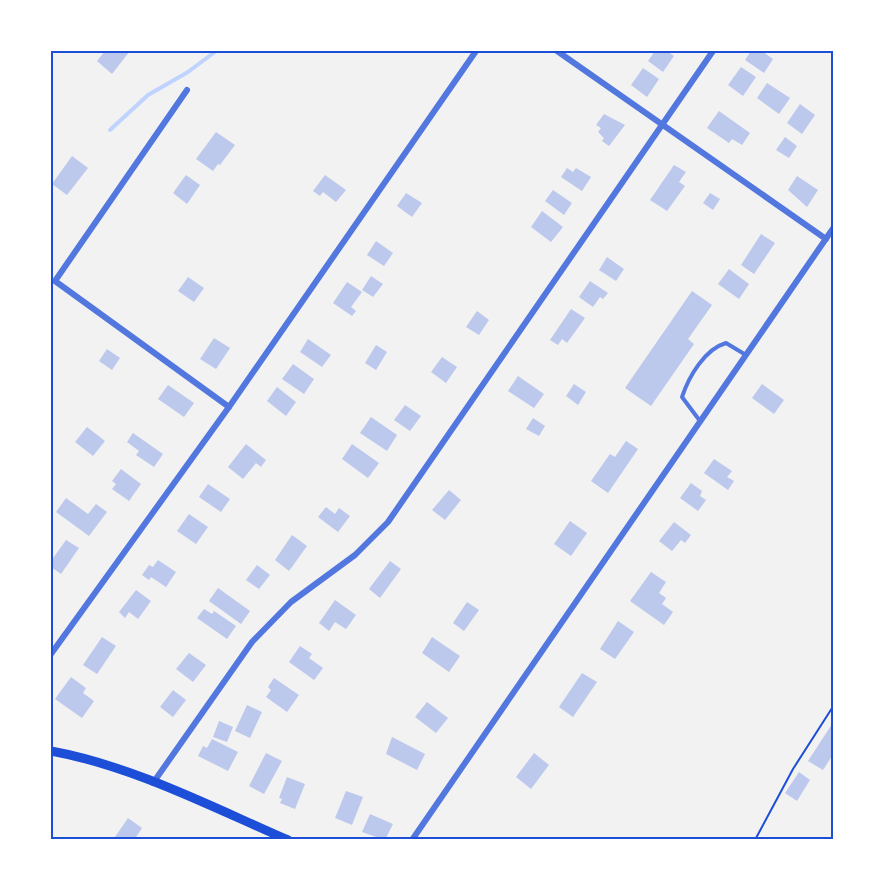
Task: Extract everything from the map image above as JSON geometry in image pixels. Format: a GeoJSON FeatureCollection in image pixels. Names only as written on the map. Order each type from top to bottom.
{"type":"FeatureCollection","features":[{"type":"Feature","properties":{"kind":"main road"},"geometry":{"type":"LineString","coordinates":[[51,751],[82,758],[153,783],[288,840]]}},
{"type":"Feature","properties":{"kind":"street"},"geometry":{"type":"LineString","coordinates":[[51,654],[229,407],[476,51]]}},
{"type":"Feature","properties":{"kind":"street"},"geometry":{"type":"LineString","coordinates":[[557,51],[826,239]]}},
{"type":"Feature","properties":{"kind":"street"},"geometry":{"type":"LineString","coordinates":[[153,783],[252,642],[291,602],[355,555],[388,522],[713,51]]}},
{"type":"Feature","properties":{"kind":"street"},"geometry":{"type":"LineString","coordinates":[[187,90],[55,281],[229,407]]}},
{"type":"Feature","properties":{"kind":"street"},"geometry":{"type":"LineString","coordinates":[[412,840],[834,227]]}},
{"type":"Feature","properties":{"kind":"lane"},"geometry":{"type":"LineString","coordinates":[[700,422],[682,397],[686,383],[713,347],[726,343],[733,345],[746,355]]}},
{"type":"Feature","properties":{"kind":"path"},"geometry":{"type":"LineString","coordinates":[[755,840],[793,769],[834,705]]}},
{"type":"Feature","properties":{"kind":"building"},"geometry":{"type":"Polygon","coordinates":[[[105,51],[130,51],[112,74],[97,61],[105,51]]]}},
{"type":"Feature","properties":{"kind":"building"},"geometry":{"type":"Polygon","coordinates":[[[655,51],[667,51],[674,56],[663,72],[648,61],[655,51]]]}},
{"type":"Feature","properties":{"kind":"building"},"geometry":{"type":"Polygon","coordinates":[[[751,51],[762,51],[773,59],[764,73],[745,60],[751,51]]]}},
{"type":"Feature","properties":{"kind":"building"},"geometry":{"type":"Polygon","coordinates":[[[741,67],[756,77],[743,96],[728,85],[741,67]]]}},
{"type":"Feature","properties":{"kind":"building"},"geometry":{"type":"Polygon","coordinates":[[[643,68],[659,79],[647,97],[631,85],[643,68]]]}},
{"type":"Feature","properties":{"kind":"building"},"geometry":{"type":"Polygon","coordinates":[[[767,83],[790,98],[779,114],[757,98],[767,83]]]}},
{"type":"Feature","properties":{"kind":"building"},"geometry":{"type":"Polygon","coordinates":[[[800,104],[815,115],[802,134],[787,123],[800,104]]]}},
{"type":"Feature","properties":{"kind":"building"},"geometry":{"type":"Polygon","coordinates":[[[719,111],[750,133],[742,145],[732,139],[729,143],[707,128],[719,111]]]}},
{"type":"Feature","properties":{"kind":"building"},"geometry":{"type":"Polygon","coordinates":[[[604,114],[625,125],[609,146],[602,141],[604,138],[598,132],[601,128],[596,125],[604,114]]]}},
{"type":"Feature","properties":{"kind":"building"},"geometry":{"type":"Polygon","coordinates":[[[216,132],[235,145],[213,171],[196,159],[216,132]]]}},
{"type":"Feature","properties":{"kind":"building"},"geometry":{"type":"Polygon","coordinates":[[[785,137],[797,146],[789,158],[776,150],[785,137]]]}},
{"type":"Feature","properties":{"kind":"building"},"geometry":{"type":"Polygon","coordinates":[[[72,156],[88,168],[67,195],[52,184],[72,156]]]}},
{"type":"Feature","properties":{"kind":"building"},"geometry":{"type":"Polygon","coordinates":[[[674,165],[686,172],[679,182],[685,186],[667,211],[650,200],[674,165]]]}},
{"type":"Feature","properties":{"kind":"building"},"geometry":{"type":"Polygon","coordinates":[[[567,168],[573,172],[576,168],[591,177],[582,191],[561,177],[567,168]]]}},
{"type":"Feature","properties":{"kind":"building"},"geometry":{"type":"Polygon","coordinates":[[[186,175],[200,185],[187,204],[173,193],[186,175]]]}},
{"type":"Feature","properties":{"kind":"building"},"geometry":{"type":"Polygon","coordinates":[[[325,175],[346,190],[336,202],[323,192],[320,196],[313,191],[325,175]]]}},
{"type":"Feature","properties":{"kind":"building"},"geometry":{"type":"Polygon","coordinates":[[[797,176],[818,190],[807,207],[788,190],[797,176]]]}},
{"type":"Feature","properties":{"kind":"building"},"geometry":{"type":"Polygon","coordinates":[[[553,190],[572,203],[564,215],[545,201],[553,190]]]}},
{"type":"Feature","properties":{"kind":"building"},"geometry":{"type":"Polygon","coordinates":[[[406,193],[422,203],[412,217],[397,206],[406,193]]]}},
{"type":"Feature","properties":{"kind":"building"},"geometry":{"type":"Polygon","coordinates":[[[710,193],[720,199],[713,210],[703,203],[710,193]]]}},
{"type":"Feature","properties":{"kind":"building"},"geometry":{"type":"Polygon","coordinates":[[[542,211],[563,227],[551,242],[531,227],[542,211]]]}},
{"type":"Feature","properties":{"kind":"building"},"geometry":{"type":"Polygon","coordinates":[[[761,234],[775,243],[754,274],[741,265],[761,234]]]}},
{"type":"Feature","properties":{"kind":"building"},"geometry":{"type":"Polygon","coordinates":[[[376,241],[393,253],[384,266],[367,255],[376,241]]]}},
{"type":"Feature","properties":{"kind":"building"},"geometry":{"type":"Polygon","coordinates":[[[607,257],[624,269],[616,281],[599,270],[607,257]]]}},
{"type":"Feature","properties":{"kind":"building"},"geometry":{"type":"Polygon","coordinates":[[[729,269],[749,284],[739,299],[718,284],[729,269]]]}},
{"type":"Feature","properties":{"kind":"building"},"geometry":{"type":"Polygon","coordinates":[[[371,276],[383,284],[373,297],[362,290],[371,276]]]}},
{"type":"Feature","properties":{"kind":"building"},"geometry":{"type":"Polygon","coordinates":[[[188,277],[204,288],[194,302],[178,291],[188,277]]]}},
{"type":"Feature","properties":{"kind":"building"},"geometry":{"type":"Polygon","coordinates":[[[590,281],[608,293],[603,299],[600,297],[593,307],[579,297],[590,281]]]}},
{"type":"Feature","properties":{"kind":"building"},"geometry":{"type":"Polygon","coordinates":[[[347,282],[362,292],[351,307],[356,311],[352,316],[333,303],[347,282]]]}},
{"type":"Feature","properties":{"kind":"building"},"geometry":{"type":"Polygon","coordinates":[[[692,291],[712,305],[688,339],[694,344],[651,406],[625,388],[692,291]]]}},
{"type":"Feature","properties":{"kind":"building"},"geometry":{"type":"Polygon","coordinates":[[[571,309],[585,318],[567,343],[562,339],[558,345],[550,340],[571,309]]]}},
{"type":"Feature","properties":{"kind":"building"},"geometry":{"type":"Polygon","coordinates":[[[477,311],[489,320],[479,335],[466,327],[477,311]]]}},
{"type":"Feature","properties":{"kind":"building"},"geometry":{"type":"Polygon","coordinates":[[[214,338],[230,348],[216,369],[200,359],[214,338]]]}},
{"type":"Feature","properties":{"kind":"building"},"geometry":{"type":"Polygon","coordinates":[[[308,339],[331,355],[322,367],[300,352],[308,339]]]}},
{"type":"Feature","properties":{"kind":"building"},"geometry":{"type":"Polygon","coordinates":[[[376,345],[387,352],[376,370],[365,363],[376,345]]]}},
{"type":"Feature","properties":{"kind":"building"},"geometry":{"type":"Polygon","coordinates":[[[107,349],[120,358],[112,370],[99,361],[107,349]]]}},
{"type":"Feature","properties":{"kind":"building"},"geometry":{"type":"Polygon","coordinates":[[[442,357],[457,367],[446,383],[431,372],[442,357]]]}},
{"type":"Feature","properties":{"kind":"building"},"geometry":{"type":"Polygon","coordinates":[[[293,364],[314,379],[304,394],[282,379],[293,364]]]}},
{"type":"Feature","properties":{"kind":"building"},"geometry":{"type":"Polygon","coordinates":[[[518,376],[544,394],[534,408],[508,391],[518,376]]]}},
{"type":"Feature","properties":{"kind":"building"},"geometry":{"type":"Polygon","coordinates":[[[574,384],[586,392],[578,405],[566,396],[574,384]]]}},
{"type":"Feature","properties":{"kind":"building"},"geometry":{"type":"Polygon","coordinates":[[[762,384],[784,400],[774,414],[752,398],[762,384]]]}},
{"type":"Feature","properties":{"kind":"building"},"geometry":{"type":"Polygon","coordinates":[[[168,385],[194,403],[184,417],[158,399],[168,385]]]}},
{"type":"Feature","properties":{"kind":"building"},"geometry":{"type":"Polygon","coordinates":[[[277,387],[296,402],[286,416],[267,401],[277,387]]]}},
{"type":"Feature","properties":{"kind":"building"},"geometry":{"type":"Polygon","coordinates":[[[405,405],[421,416],[410,431],[394,420],[405,405]]]}},
{"type":"Feature","properties":{"kind":"building"},"geometry":{"type":"Polygon","coordinates":[[[371,417],[397,435],[387,451],[360,433],[371,417]]]}},
{"type":"Feature","properties":{"kind":"building"},"geometry":{"type":"Polygon","coordinates":[[[533,418],[545,426],[539,436],[526,429],[533,418]]]}},
{"type":"Feature","properties":{"kind":"building"},"geometry":{"type":"Polygon","coordinates":[[[87,427],[105,441],[93,456],[75,442],[87,427]]]}},
{"type":"Feature","properties":{"kind":"building"},"geometry":{"type":"Polygon","coordinates":[[[133,433],[163,454],[154,467],[136,455],[139,451],[127,442],[133,433]]]}},
{"type":"Feature","properties":{"kind":"building"},"geometry":{"type":"Polygon","coordinates":[[[626,441],[638,449],[608,493],[591,481],[610,454],[615,457],[626,441]]]}},
{"type":"Feature","properties":{"kind":"building"},"geometry":{"type":"Polygon","coordinates":[[[246,444],[266,460],[261,467],[256,463],[243,479],[228,467],[246,444]]]}},
{"type":"Feature","properties":{"kind":"building"},"geometry":{"type":"Polygon","coordinates":[[[352,444],[379,463],[368,478],[342,459],[352,444]]]}},
{"type":"Feature","properties":{"kind":"building"},"geometry":{"type":"Polygon","coordinates":[[[714,459],[732,471],[727,477],[734,481],[728,490],[704,473],[714,459]]]}},
{"type":"Feature","properties":{"kind":"building"},"geometry":{"type":"Polygon","coordinates":[[[121,469],[141,484],[129,501],[112,489],[116,484],[112,481],[121,469]]]}},
{"type":"Feature","properties":{"kind":"building"},"geometry":{"type":"Polygon","coordinates":[[[691,483],[702,491],[700,496],[706,500],[698,511],[680,498],[691,483]]]}},
{"type":"Feature","properties":{"kind":"building"},"geometry":{"type":"Polygon","coordinates":[[[208,484],[230,499],[221,512],[199,497],[208,484]]]}},
{"type":"Feature","properties":{"kind":"building"},"geometry":{"type":"Polygon","coordinates":[[[449,490],[461,500],[445,520],[432,510],[449,490]]]}},
{"type":"Feature","properties":{"kind":"building"},"geometry":{"type":"Polygon","coordinates":[[[66,498],[88,514],[96,504],[107,512],[89,536],[56,512],[66,498]]]}},
{"type":"Feature","properties":{"kind":"building"},"geometry":{"type":"Polygon","coordinates":[[[326,507],[335,514],[339,508],[350,516],[338,532],[318,517],[326,507]]]}},
{"type":"Feature","properties":{"kind":"building"},"geometry":{"type":"Polygon","coordinates":[[[189,514],[208,527],[196,544],[177,531],[189,514]]]}},
{"type":"Feature","properties":{"kind":"building"},"geometry":{"type":"Polygon","coordinates":[[[570,521],[587,533],[571,556],[554,544],[570,521]]]}},
{"type":"Feature","properties":{"kind":"building"},"geometry":{"type":"Polygon","coordinates":[[[674,522],[691,535],[685,543],[681,540],[672,551],[659,541],[674,522]]]}},
{"type":"Feature","properties":{"kind":"building"},"geometry":{"type":"Polygon","coordinates":[[[292,535],[307,546],[289,571],[275,560],[292,535]]]}},
{"type":"Feature","properties":{"kind":"building"},"geometry":{"type":"Polygon","coordinates":[[[66,540],[79,548],[61,574],[51,567],[51,561],[66,540]]]}},
{"type":"Feature","properties":{"kind":"building"},"geometry":{"type":"Polygon","coordinates":[[[158,560],[176,572],[166,587],[151,577],[149,580],[142,575],[149,565],[153,567],[158,560]]]}},
{"type":"Feature","properties":{"kind":"building"},"geometry":{"type":"Polygon","coordinates":[[[390,561],[401,569],[380,598],[369,589],[390,561]]]}},
{"type":"Feature","properties":{"kind":"building"},"geometry":{"type":"Polygon","coordinates":[[[257,565],[270,575],[259,589],[246,580],[257,565]]]}},
{"type":"Feature","properties":{"kind":"building"},"geometry":{"type":"Polygon","coordinates":[[[651,572],[666,582],[659,593],[666,598],[662,604],[673,612],[664,625],[630,601],[651,572]]]}},
{"type":"Feature","properties":{"kind":"building"},"geometry":{"type":"Polygon","coordinates":[[[218,588],[250,611],[241,624],[209,601],[218,588]]]}},
{"type":"Feature","properties":{"kind":"building"},"geometry":{"type":"Polygon","coordinates":[[[136,590],[151,601],[138,619],[129,612],[125,618],[119,612],[136,590]]]}},
{"type":"Feature","properties":{"kind":"building"},"geometry":{"type":"Polygon","coordinates":[[[335,600],[356,615],[346,629],[335,622],[329,631],[319,623],[335,600]]]}},
{"type":"Feature","properties":{"kind":"building"},"geometry":{"type":"Polygon","coordinates":[[[467,602],[479,610],[464,631],[453,623],[467,602]]]}},
{"type":"Feature","properties":{"kind":"building"},"geometry":{"type":"Polygon","coordinates":[[[204,609],[212,614],[214,611],[236,626],[227,639],[197,618],[204,609]]]}},
{"type":"Feature","properties":{"kind":"building"},"geometry":{"type":"Polygon","coordinates":[[[618,621],[634,632],[615,659],[600,649],[618,621]]]}},
{"type":"Feature","properties":{"kind":"building"},"geometry":{"type":"Polygon","coordinates":[[[102,637],[116,646],[97,674],[83,665],[102,637]]]}},
{"type":"Feature","properties":{"kind":"building"},"geometry":{"type":"Polygon","coordinates":[[[432,637],[460,656],[449,672],[422,653],[432,637]]]}},
{"type":"Feature","properties":{"kind":"building"},"geometry":{"type":"Polygon","coordinates":[[[300,646],[312,654],[309,658],[323,668],[314,680],[289,662],[300,646]]]}},
{"type":"Feature","properties":{"kind":"building"},"geometry":{"type":"Polygon","coordinates":[[[189,653],[206,665],[193,682],[176,669],[189,653]]]}},
{"type":"Feature","properties":{"kind":"building"},"geometry":{"type":"Polygon","coordinates":[[[582,673],[597,682],[573,717],[559,707],[582,673]]]}},
{"type":"Feature","properties":{"kind":"building"},"geometry":{"type":"Polygon","coordinates":[[[71,677],[86,688],[83,693],[94,701],[82,718],[55,699],[71,677]]]}},
{"type":"Feature","properties":{"kind":"building"},"geometry":{"type":"Polygon","coordinates":[[[274,678],[299,695],[287,712],[266,697],[271,690],[268,687],[274,678]]]}},
{"type":"Feature","properties":{"kind":"building"},"geometry":{"type":"Polygon","coordinates":[[[173,690],[186,700],[173,717],[160,707],[173,690]]]}},
{"type":"Feature","properties":{"kind":"building"},"geometry":{"type":"Polygon","coordinates":[[[427,702],[448,718],[436,733],[415,717],[427,702]]]}},
{"type":"Feature","properties":{"kind":"building"},"geometry":{"type":"Polygon","coordinates":[[[247,705],[262,712],[250,738],[235,731],[247,705]]]}},
{"type":"Feature","properties":{"kind":"building"},"geometry":{"type":"Polygon","coordinates":[[[219,721],[233,727],[227,742],[213,737],[219,721]]]}},
{"type":"Feature","properties":{"kind":"building"},"geometry":{"type":"Polygon","coordinates":[[[834,721],[834,753],[823,770],[808,761],[834,721]]]}},
{"type":"Feature","properties":{"kind":"building"},"geometry":{"type":"Polygon","coordinates":[[[392,737],[425,754],[417,770],[386,754],[392,737]]]}},
{"type":"Feature","properties":{"kind":"building"},"geometry":{"type":"Polygon","coordinates":[[[212,739],[238,752],[228,771],[198,756],[203,746],[207,748],[212,739]]]}},
{"type":"Feature","properties":{"kind":"building"},"geometry":{"type":"Polygon","coordinates":[[[266,753],[282,761],[264,794],[249,786],[266,753]]]}},
{"type":"Feature","properties":{"kind":"building"},"geometry":{"type":"Polygon","coordinates":[[[534,753],[549,765],[531,789],[516,777],[534,753]]]}},
{"type":"Feature","properties":{"kind":"building"},"geometry":{"type":"Polygon","coordinates":[[[799,772],[810,780],[797,801],[785,793],[799,772]]]}},
{"type":"Feature","properties":{"kind":"building"},"geometry":{"type":"Polygon","coordinates":[[[287,777],[305,784],[295,809],[280,803],[282,799],[279,798],[287,777]]]}},
{"type":"Feature","properties":{"kind":"building"},"geometry":{"type":"Polygon","coordinates":[[[346,791],[363,797],[352,825],[335,818],[346,791]]]}},
{"type":"Feature","properties":{"kind":"building"},"geometry":{"type":"Polygon","coordinates":[[[370,814],[393,824],[385,840],[362,832],[370,814]]]}},
{"type":"Feature","properties":{"kind":"building"},"geometry":{"type":"Polygon","coordinates":[[[128,818],[142,828],[134,840],[119,840],[115,837],[128,818]]]}},
{"type":"Feature","properties":{"kind":"waterway"},"geometry":{"type":"LineString","coordinates":[[110,130],[148,95],[188,72],[216,51]]}}]}
